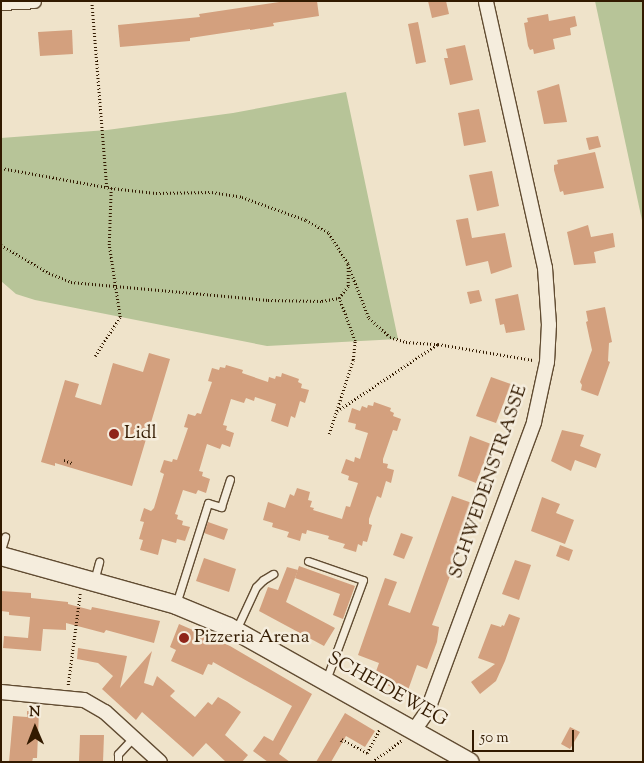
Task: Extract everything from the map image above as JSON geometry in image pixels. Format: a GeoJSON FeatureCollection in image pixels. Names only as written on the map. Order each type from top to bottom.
{"type":"FeatureCollection","features":[{"type":"Feature","properties":{"kind":"street"},"geometry":{"type":"LineString","coordinates":[[1,3],[34,1]]}},
{"type":"Feature","properties":{"kind":"street","name":"SCHWEDENSTRASSE"},"geometry":{"type":"LineString","coordinates":[[415,729],[427,712],[534,422],[547,362],[550,325],[545,268],[486,1]]}},
{"type":"Feature","properties":{"kind":"street","name":"SCHEIDEWEG"},"geometry":{"type":"LineString","coordinates":[[1,556],[176,604],[236,630],[415,729],[470,762]]}},
{"type":"Feature","properties":{"kind":"street"},"geometry":{"type":"LineString","coordinates":[[1,692],[84,700],[105,712],[160,762]]}},
{"type":"Feature","properties":{"kind":"lane"},"geometry":{"type":"LineString","coordinates":[[176,604],[208,503],[221,507],[230,479]]}},
{"type":"Feature","properties":{"kind":"lane"},"geometry":{"type":"LineString","coordinates":[[1,550],[5,537]]}},
{"type":"Feature","properties":{"kind":"lane"},"geometry":{"type":"LineString","coordinates":[[308,561],[363,580],[326,680]]}},
{"type":"Feature","properties":{"kind":"lane"},"geometry":{"type":"LineString","coordinates":[[88,580],[99,562]]}},
{"type":"Feature","properties":{"kind":"lane"},"geometry":{"type":"LineString","coordinates":[[236,630],[256,587],[263,580],[274,574]]}},
{"type":"Feature","properties":{"kind":"lane"},"geometry":{"type":"LineString","coordinates":[[118,762],[118,754],[133,738]]}},
{"type":"Feature","properties":{"kind":"path"},"geometry":{"type":"LineString","coordinates":[[92,1],[107,187]]}},
{"type":"Feature","properties":{"kind":"path"},"geometry":{"type":"LineString","coordinates":[[1,168],[111,188],[156,193],[212,192],[242,197],[306,220],[329,233],[348,264],[369,318],[390,337],[406,342],[438,344],[547,362]]}},
{"type":"Feature","properties":{"kind":"path"},"geometry":{"type":"LineString","coordinates":[[95,356],[120,317],[109,245],[111,188]]}},
{"type":"Feature","properties":{"kind":"path"},"geometry":{"type":"LineString","coordinates":[[1,245],[50,273],[71,282],[268,300],[322,301],[338,298],[348,286],[348,264]]}},
{"type":"Feature","properties":{"kind":"path"},"geometry":{"type":"LineString","coordinates":[[329,434],[353,360],[355,341],[338,298]]}},
{"type":"Feature","properties":{"kind":"path"},"geometry":{"type":"LineString","coordinates":[[336,412],[438,344]]}},
{"type":"Feature","properties":{"kind":"path"},"geometry":{"type":"LineString","coordinates":[[64,460],[72,463]]}},
{"type":"Feature","properties":{"kind":"path"},"geometry":{"type":"LineString","coordinates":[[67,697],[88,580]]}},
{"type":"Feature","properties":{"kind":"path"},"geometry":{"type":"LineString","coordinates":[[341,742],[342,739],[367,753],[388,715]]}},
{"type":"Feature","properties":{"kind":"path"},"geometry":{"type":"LineString","coordinates":[[372,762],[415,729]]}},
{"type":"Feature","properties":{"kind":"green space"},"geometry":{"type":"Polygon","coordinates":[[[595,1],[643,1],[643,225],[595,1]]]}},
{"type":"Feature","properties":{"kind":"green space"},"geometry":{"type":"Polygon","coordinates":[[[346,92],[398,339],[267,346],[35,300],[16,294],[1,281],[1,138],[107,130],[233,113],[346,92]]]}},
{"type":"Feature","properties":{"kind":"building"},"geometry":{"type":"Polygon","coordinates":[[[286,1],[317,1],[319,16],[273,23],[274,26],[190,38],[190,41],[120,47],[118,25],[200,17],[199,14],[286,1]]]}},
{"type":"Feature","properties":{"kind":"building"},"geometry":{"type":"Polygon","coordinates":[[[428,1],[446,1],[449,14],[432,18],[428,1]]]}},
{"type":"Feature","properties":{"kind":"building"},"geometry":{"type":"Polygon","coordinates":[[[548,14],[549,21],[575,16],[577,26],[570,28],[571,35],[553,39],[555,49],[534,54],[533,49],[530,50],[528,46],[524,23],[528,22],[527,18],[548,14]]]}},
{"type":"Feature","properties":{"kind":"building"},"geometry":{"type":"Polygon","coordinates":[[[418,22],[426,62],[416,64],[408,24],[418,22]]]}},
{"type":"Feature","properties":{"kind":"building"},"geometry":{"type":"Polygon","coordinates":[[[72,30],[73,54],[40,56],[38,32],[72,30]]]}},
{"type":"Feature","properties":{"kind":"building"},"geometry":{"type":"Polygon","coordinates":[[[465,45],[473,80],[450,85],[444,58],[448,58],[446,49],[465,45]]]}},
{"type":"Feature","properties":{"kind":"building"},"geometry":{"type":"Polygon","coordinates":[[[559,84],[567,122],[544,124],[537,91],[559,84]]]}},
{"type":"Feature","properties":{"kind":"building"},"geometry":{"type":"Polygon","coordinates":[[[479,109],[486,142],[464,146],[458,113],[479,109]]]}},
{"type":"Feature","properties":{"kind":"building"},"geometry":{"type":"Polygon","coordinates":[[[598,136],[601,147],[589,150],[586,138],[598,136]]]}},
{"type":"Feature","properties":{"kind":"building"},"geometry":{"type":"Polygon","coordinates":[[[595,152],[604,188],[564,195],[563,191],[560,192],[554,170],[554,165],[558,164],[557,160],[595,152]]]}},
{"type":"Feature","properties":{"kind":"building"},"geometry":{"type":"Polygon","coordinates":[[[492,171],[499,206],[477,211],[469,175],[492,171]]]}},
{"type":"Feature","properties":{"kind":"building"},"geometry":{"type":"Polygon","coordinates":[[[468,218],[472,238],[505,233],[512,267],[491,274],[488,261],[466,266],[456,220],[468,218]]]}},
{"type":"Feature","properties":{"kind":"building"},"geometry":{"type":"Polygon","coordinates":[[[588,225],[591,237],[613,233],[615,247],[594,252],[596,263],[574,265],[567,232],[588,225]]]}},
{"type":"Feature","properties":{"kind":"building"},"geometry":{"type":"Polygon","coordinates":[[[479,290],[482,301],[470,304],[467,292],[479,290]]]}},
{"type":"Feature","properties":{"kind":"building"},"geometry":{"type":"Polygon","coordinates":[[[518,294],[525,330],[506,333],[504,324],[500,325],[495,299],[518,294]]]}},
{"type":"Feature","properties":{"kind":"building"},"geometry":{"type":"Polygon","coordinates":[[[605,307],[612,342],[609,343],[608,361],[610,362],[598,396],[581,390],[582,385],[580,382],[592,350],[586,322],[588,321],[586,311],[605,307]]]}},
{"type":"Feature","properties":{"kind":"building","name":"Lidl"},"geometry":{"type":"Polygon","coordinates":[[[149,353],[170,359],[132,486],[55,463],[55,466],[41,462],[65,380],[79,384],[75,397],[101,405],[113,363],[143,372],[149,353]]]}},
{"type":"Feature","properties":{"kind":"building"},"geometry":{"type":"Polygon","coordinates":[[[226,365],[243,370],[242,373],[268,382],[269,377],[275,379],[276,376],[281,377],[282,373],[299,379],[298,382],[302,384],[301,388],[309,390],[305,403],[300,401],[295,418],[291,416],[288,427],[271,421],[276,404],[255,397],[254,401],[246,398],[244,403],[231,399],[223,425],[227,426],[226,430],[234,433],[230,447],[222,444],[220,449],[207,444],[199,471],[203,472],[202,476],[210,479],[206,493],[198,490],[196,494],[183,490],[175,514],[178,515],[177,519],[183,521],[182,525],[190,527],[185,541],[177,539],[176,543],[162,539],[158,555],[140,550],[143,540],[139,539],[144,522],[140,521],[144,508],[151,511],[154,508],[164,474],[160,472],[164,460],[172,462],[173,459],[177,460],[188,428],[184,427],[188,414],[195,416],[197,413],[201,414],[212,382],[208,381],[212,368],[219,370],[220,367],[225,368],[226,365]]]}},
{"type":"Feature","properties":{"kind":"building"},"geometry":{"type":"Polygon","coordinates":[[[491,377],[511,384],[496,423],[476,416],[491,377]]]}},
{"type":"Feature","properties":{"kind":"building"},"geometry":{"type":"Polygon","coordinates":[[[374,402],[391,408],[390,411],[394,413],[393,416],[401,419],[397,431],[393,430],[383,459],[383,463],[388,464],[387,468],[394,470],[391,483],[386,481],[381,498],[377,496],[369,519],[369,524],[372,525],[367,542],[363,541],[362,546],[358,544],[356,552],[343,548],[345,544],[328,539],[329,536],[307,530],[306,534],[302,533],[300,541],[287,537],[289,532],[272,527],[273,523],[263,520],[268,502],[285,508],[290,494],[294,496],[297,488],[310,492],[308,500],[312,501],[310,507],[314,508],[313,510],[342,519],[346,506],[350,507],[358,483],[348,480],[349,476],[341,473],[346,459],[354,462],[355,457],[360,459],[368,433],[355,429],[356,424],[348,422],[352,408],[360,411],[362,406],[367,408],[368,405],[373,406],[374,402]]]}},
{"type":"Feature","properties":{"kind":"building"},"geometry":{"type":"Polygon","coordinates":[[[562,430],[584,435],[580,446],[601,454],[596,468],[575,460],[571,471],[551,461],[562,430]]]}},
{"type":"Feature","properties":{"kind":"building"},"geometry":{"type":"Polygon","coordinates":[[[470,436],[491,444],[476,483],[458,476],[470,436]]]}},
{"type":"Feature","properties":{"kind":"building"},"geometry":{"type":"Polygon","coordinates":[[[452,496],[472,503],[458,541],[458,554],[432,625],[439,627],[437,642],[427,669],[417,665],[407,693],[379,682],[380,679],[374,677],[379,663],[358,655],[385,578],[397,582],[388,605],[410,613],[452,496]]]}},
{"type":"Feature","properties":{"kind":"building"},"geometry":{"type":"Polygon","coordinates":[[[542,497],[560,504],[556,513],[574,520],[565,544],[531,531],[542,497]]]}},
{"type":"Feature","properties":{"kind":"building"},"geometry":{"type":"Polygon","coordinates":[[[208,522],[228,529],[224,540],[204,533],[208,522]]]}},
{"type":"Feature","properties":{"kind":"building"},"geometry":{"type":"Polygon","coordinates":[[[401,533],[413,537],[404,559],[393,555],[401,533]]]}},
{"type":"Feature","properties":{"kind":"building"},"geometry":{"type":"Polygon","coordinates":[[[560,545],[573,550],[569,561],[556,556],[560,545]]]}},
{"type":"Feature","properties":{"kind":"building"},"geometry":{"type":"Polygon","coordinates":[[[204,558],[236,569],[229,592],[196,581],[204,558]]]}},
{"type":"Feature","properties":{"kind":"building"},"geometry":{"type":"Polygon","coordinates":[[[515,560],[531,565],[519,600],[502,594],[515,560]]]}},
{"type":"Feature","properties":{"kind":"building"},"geometry":{"type":"Polygon","coordinates":[[[299,566],[355,586],[343,619],[333,615],[340,594],[295,578],[299,566]]]}},
{"type":"Feature","properties":{"kind":"building"},"geometry":{"type":"Polygon","coordinates":[[[287,567],[298,570],[286,602],[335,628],[324,646],[259,611],[268,587],[278,590],[287,567]]]}},
{"type":"Feature","properties":{"kind":"building"},"geometry":{"type":"Polygon","coordinates":[[[1,591],[31,593],[31,598],[68,602],[68,604],[91,610],[92,607],[160,621],[154,643],[106,630],[104,633],[66,623],[66,630],[43,629],[41,651],[3,648],[4,636],[28,638],[30,617],[9,615],[9,612],[1,611],[1,591]]]}},
{"type":"Feature","properties":{"kind":"building"},"geometry":{"type":"Polygon","coordinates":[[[509,614],[520,618],[505,661],[496,681],[480,694],[471,682],[495,664],[478,658],[491,624],[504,626],[509,614]]]}},
{"type":"Feature","properties":{"kind":"building"},"geometry":{"type":"Polygon","coordinates":[[[179,624],[230,646],[312,694],[279,754],[290,762],[268,762],[253,751],[264,736],[273,741],[292,706],[213,662],[212,665],[208,664],[203,675],[171,661],[176,650],[170,647],[179,624]]]}},
{"type":"Feature","properties":{"kind":"building"},"geometry":{"type":"Polygon","coordinates":[[[78,648],[127,656],[120,688],[152,651],[144,683],[153,686],[157,676],[175,691],[170,696],[195,717],[208,702],[212,705],[218,697],[227,702],[241,712],[225,735],[248,755],[242,762],[226,762],[206,743],[193,757],[142,712],[136,720],[102,689],[113,676],[98,663],[77,659],[78,648]]]}},
{"type":"Feature","properties":{"kind":"building"},"geometry":{"type":"Polygon","coordinates":[[[27,711],[39,712],[37,758],[33,758],[32,762],[9,762],[13,716],[27,717],[27,711]]]}},
{"type":"Feature","properties":{"kind":"building"},"geometry":{"type":"Polygon","coordinates":[[[345,713],[375,731],[365,747],[346,736],[331,762],[316,762],[345,713]]]}},
{"type":"Feature","properties":{"kind":"building"},"geometry":{"type":"Polygon","coordinates":[[[570,727],[580,732],[570,749],[561,744],[570,727]]]}},
{"type":"Feature","properties":{"kind":"building"},"geometry":{"type":"Polygon","coordinates":[[[80,735],[104,735],[103,762],[79,761],[80,735]]]}},
{"type":"Feature","properties":{"kind":"place","name":"Lidl"},"geometry":{"type":"Point","coordinates":[114,434]}},
{"type":"Feature","properties":{"kind":"place","name":"Pizzeria Arena"},"geometry":{"type":"Point","coordinates":[184,638]}}]}
